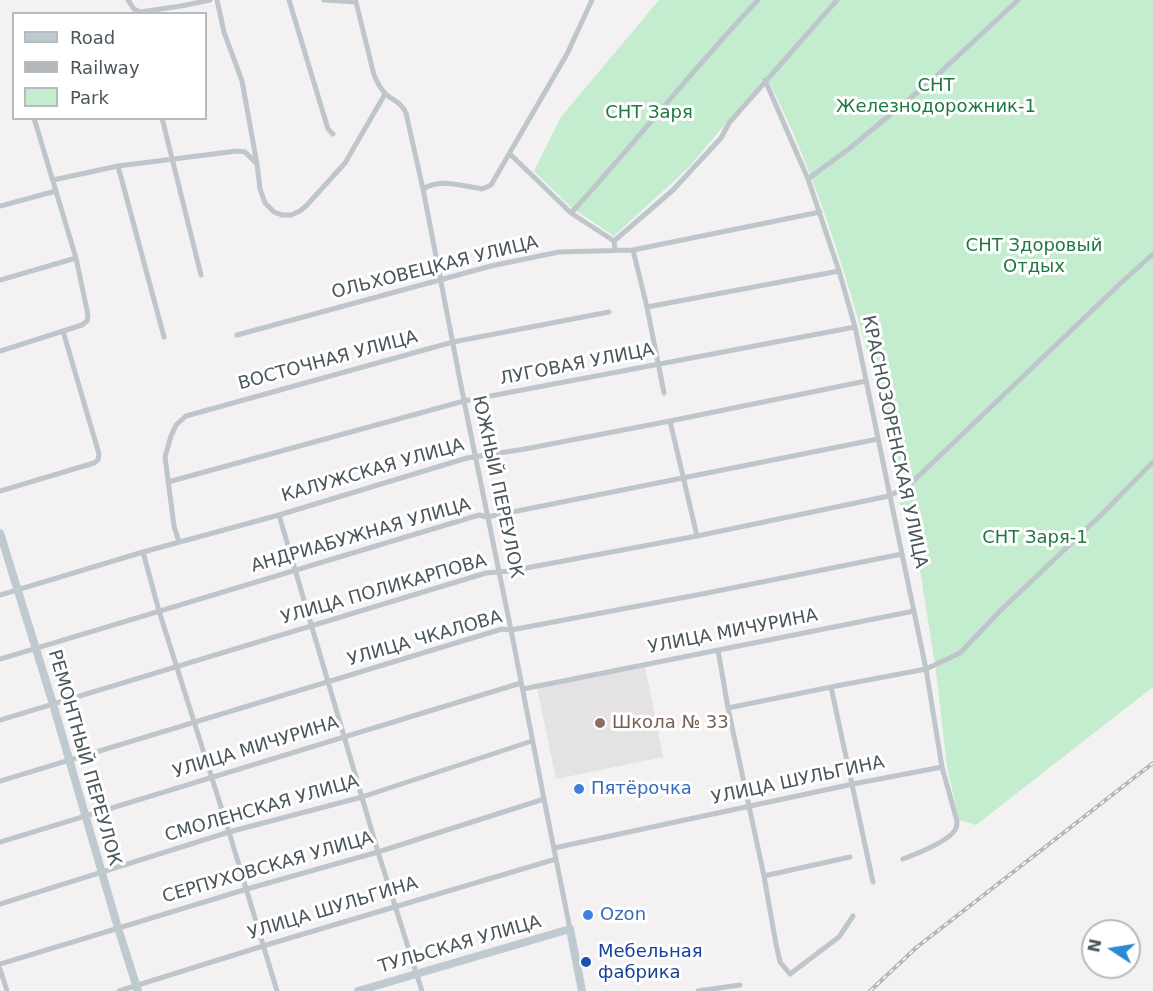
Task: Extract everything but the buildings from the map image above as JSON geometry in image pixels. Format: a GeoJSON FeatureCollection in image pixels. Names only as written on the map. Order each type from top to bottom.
{"type":"FeatureCollection","features":[{"type":"Feature","properties":{"kind":"main road","name":"РЕМОНТНЫЙ ПЕРЕУЛОК"},"geometry":{"type":"LineString","coordinates":[[0,533],[137,988]]}},
{"type":"Feature","properties":{"kind":"main road","name":"ТУЛЬСКАЯ УЛИЦА"},"geometry":{"type":"LineString","coordinates":[[358,991],[570,929]]}},
{"type":"Feature","properties":{"kind":"main road","name":"ЮЖНЫЙ ПЕРЕУЛОК"},"geometry":{"type":"LineString","coordinates":[[570,929],[582,991]]}},
{"type":"Feature","properties":{"kind":"street"},"geometry":{"type":"LineString","coordinates":[[128,0],[128,3],[138,12]]}},
{"type":"Feature","properties":{"kind":"street"},"geometry":{"type":"LineString","coordinates":[[144,12],[208,0]]}},
{"type":"Feature","properties":{"kind":"street"},"geometry":{"type":"LineString","coordinates":[[217,0],[224,32],[242,81],[260,189],[266,203],[274,212],[291,215],[307,205],[345,163],[385,94]]}},
{"type":"Feature","properties":{"kind":"street"},"geometry":{"type":"LineString","coordinates":[[289,0],[328,129],[333,134]]}},
{"type":"Feature","properties":{"kind":"street","name":"ЮЖНЫЙ ПЕРЕУЛОК"},"geometry":{"type":"LineString","coordinates":[[324,0],[356,2],[374,75],[385,94],[399,102],[406,113],[570,929]]}},
{"type":"Feature","properties":{"kind":"street"},"geometry":{"type":"LineString","coordinates":[[423,189],[437,183],[482,189],[491,185],[567,54],[592,0]]}},
{"type":"Feature","properties":{"kind":"street"},"geometry":{"type":"LineString","coordinates":[[571,213],[758,0]]}},
{"type":"Feature","properties":{"kind":"street"},"geometry":{"type":"LineString","coordinates":[[614,241],[681,182],[721,138],[729,123],[765,80],[837,0]]}},
{"type":"Feature","properties":{"kind":"street"},"geometry":{"type":"LineString","coordinates":[[808,179],[850,148],[931,81],[1018,0]]}},
{"type":"Feature","properties":{"kind":"street","name":"КРАСНОЗОРЕНСКАЯ УЛИЦА"},"geometry":{"type":"LineString","coordinates":[[765,80],[808,179],[840,271],[855,327],[926,669],[942,767],[957,821],[954,832],[946,838],[903,859]]}},
{"type":"Feature","properties":{"kind":"street"},"geometry":{"type":"LineString","coordinates":[[0,351],[82,325],[87,321],[88,315],[76,258],[35,120]]}},
{"type":"Feature","properties":{"kind":"street"},"geometry":{"type":"LineString","coordinates":[[162,120],[201,275]]}},
{"type":"Feature","properties":{"kind":"street"},"geometry":{"type":"LineString","coordinates":[[52,180],[118,166],[237,150],[245,152],[256,164]]}},
{"type":"Feature","properties":{"kind":"street"},"geometry":{"type":"LineString","coordinates":[[510,154],[571,213],[614,241]]}},
{"type":"Feature","properties":{"kind":"street"},"geometry":{"type":"LineString","coordinates":[[118,166],[164,337]]}},
{"type":"Feature","properties":{"kind":"street"},"geometry":{"type":"LineString","coordinates":[[0,206],[56,191]]}},
{"type":"Feature","properties":{"kind":"street","name":"ОЛЬХОВЕЦКАЯ УЛИЦА"},"geometry":{"type":"LineString","coordinates":[[237,335],[492,266],[559,252],[633,250],[820,213]]}},
{"type":"Feature","properties":{"kind":"street"},"geometry":{"type":"LineString","coordinates":[[614,241],[615,250]]}},
{"type":"Feature","properties":{"kind":"street"},"geometry":{"type":"LineString","coordinates":[[633,250],[664,393]]}},
{"type":"Feature","properties":{"kind":"street"},"geometry":{"type":"LineString","coordinates":[[889,496],[907,487],[1153,254]]}},
{"type":"Feature","properties":{"kind":"street"},"geometry":{"type":"LineString","coordinates":[[0,280],[76,258]]}},
{"type":"Feature","properties":{"kind":"street"},"geometry":{"type":"LineString","coordinates":[[647,307],[840,271]]}},
{"type":"Feature","properties":{"kind":"street","name":"ВОСТОЧНАЯ УЛИЦА"},"geometry":{"type":"LineString","coordinates":[[179,542],[174,526],[165,457],[176,425],[186,416],[453,342],[609,312]]}},
{"type":"Feature","properties":{"kind":"street","name":"ЛУГОВАЯ УЛИЦА"},"geometry":{"type":"LineString","coordinates":[[168,482],[464,401],[855,327]]}},
{"type":"Feature","properties":{"kind":"street"},"geometry":{"type":"LineString","coordinates":[[0,491],[98,460],[97,443],[63,331]]}},
{"type":"Feature","properties":{"kind":"street","name":"КАЛУЖСКАЯ УЛИЦА"},"geometry":{"type":"LineString","coordinates":[[0,595],[475,457],[670,421],[866,381]]}},
{"type":"Feature","properties":{"kind":"street"},"geometry":{"type":"LineString","coordinates":[[670,421],[697,536]]}},
{"type":"Feature","properties":{"kind":"street","name":"АНДРИАБУЖНАЯ УЛИЦА"},"geometry":{"type":"LineString","coordinates":[[0,659],[479,515],[487,517],[878,439]]}},
{"type":"Feature","properties":{"kind":"street"},"geometry":{"type":"LineString","coordinates":[[728,708],[926,669],[960,653],[1153,462]]}},
{"type":"Feature","properties":{"kind":"street","name":"УЛИЦА ПОЛИКАРПОВА"},"geometry":{"type":"LineString","coordinates":[[0,720],[486,573],[510,571],[697,536],[889,496]]}},
{"type":"Feature","properties":{"kind":"street"},"geometry":{"type":"LineString","coordinates":[[279,515],[378,852],[422,991]]}},
{"type":"Feature","properties":{"kind":"street"},"geometry":{"type":"LineString","coordinates":[[143,552],[159,611],[230,832],[277,991]]}},
{"type":"Feature","properties":{"kind":"street","name":"УЛИЦА ЧКАЛОВА"},"geometry":{"type":"LineString","coordinates":[[0,781],[502,629],[511,630],[902,554]]}},
{"type":"Feature","properties":{"kind":"street","name":"УЛИЦА МИЧУРИНА"},"geometry":{"type":"LineString","coordinates":[[0,842],[345,737],[522,686],[914,611]]}},
{"type":"Feature","properties":{"kind":"street"},"geometry":{"type":"LineString","coordinates":[[718,650],[780,962],[789,974],[839,937],[854,916]]}},
{"type":"Feature","properties":{"kind":"street"},"geometry":{"type":"LineString","coordinates":[[831,687],[873,882]]}},
{"type":"Feature","properties":{"kind":"street","name":"СМОЛЕНСКАЯ УЛИЦА"},"geometry":{"type":"LineString","coordinates":[[0,903],[230,832],[362,797],[532,741]]}},
{"type":"Feature","properties":{"kind":"street","name":"УЛИЦА ШУЛЬГИНА"},"geometry":{"type":"LineString","coordinates":[[554,848],[942,767]]}},
{"type":"Feature","properties":{"kind":"street","name":"СЕРПУХОВСКАЯ УЛИЦА"},"geometry":{"type":"LineString","coordinates":[[0,964],[378,852],[544,799]]}},
{"type":"Feature","properties":{"kind":"street"},"geometry":{"type":"LineString","coordinates":[[764,876],[850,857]]}},
{"type":"Feature","properties":{"kind":"street","name":"УЛИЦА ШУЛЬГИНА"},"geometry":{"type":"LineString","coordinates":[[119,991],[137,988],[263,946],[556,859]]}},
{"type":"Feature","properties":{"kind":"street"},"geometry":{"type":"LineString","coordinates":[[0,969],[7,991]]}},
{"type":"Feature","properties":{"kind":"street"},"geometry":{"type":"LineString","coordinates":[[698,991],[740,985]]}},
{"type":"Feature","properties":{"kind":"shaded area","name":"Школа № 33"},"geometry":{"type":"Polygon","coordinates":[[[645,666],[663,757],[556,779],[537,688],[645,666]]]}},
{"type":"Feature","properties":{"kind":"green space"},"geometry":{"type":"Polygon","coordinates":[[[659,0],[1153,0],[1153,687],[976,825],[959,820],[947,766],[936,671],[916,545],[898,499],[916,487],[903,482],[845,275],[828,224],[810,174],[766,76],[688,168],[614,236],[572,208],[534,171],[561,117],[659,0]]]}},
{"type":"Feature","properties":{"kind":"railway"},"geometry":{"type":"LineString","coordinates":[[870,991],[917,947],[1153,763]]}},
{"type":"Feature","properties":{"kind":"place","name":"Школа № 33"},"geometry":{"type":"Point","coordinates":[600,723]}},
{"type":"Feature","properties":{"kind":"place","name":"Пятёрочка"},"geometry":{"type":"Point","coordinates":[579,789]}},
{"type":"Feature","properties":{"kind":"place","name":"Ozon"},"geometry":{"type":"Point","coordinates":[588,915]}},
{"type":"Feature","properties":{"kind":"place","name":"Мебельная фабрика"},"geometry":{"type":"Point","coordinates":[586,962]}},
{"type":"Feature","properties":{"kind":"park label","name":"СНТ Железнодорожник-1"},"geometry":{"type":"Point","coordinates":[936,96]}},
{"type":"Feature","properties":{"kind":"park label","name":"СНТ Заря"},"geometry":{"type":"Point","coordinates":[649,113]}},
{"type":"Feature","properties":{"kind":"park label","name":"СНТ Здоровый Отдых"},"geometry":{"type":"Point","coordinates":[1034,256]}},
{"type":"Feature","properties":{"kind":"park label","name":"СНТ Заря-1"},"geometry":{"type":"Point","coordinates":[1035,538]}}]}
